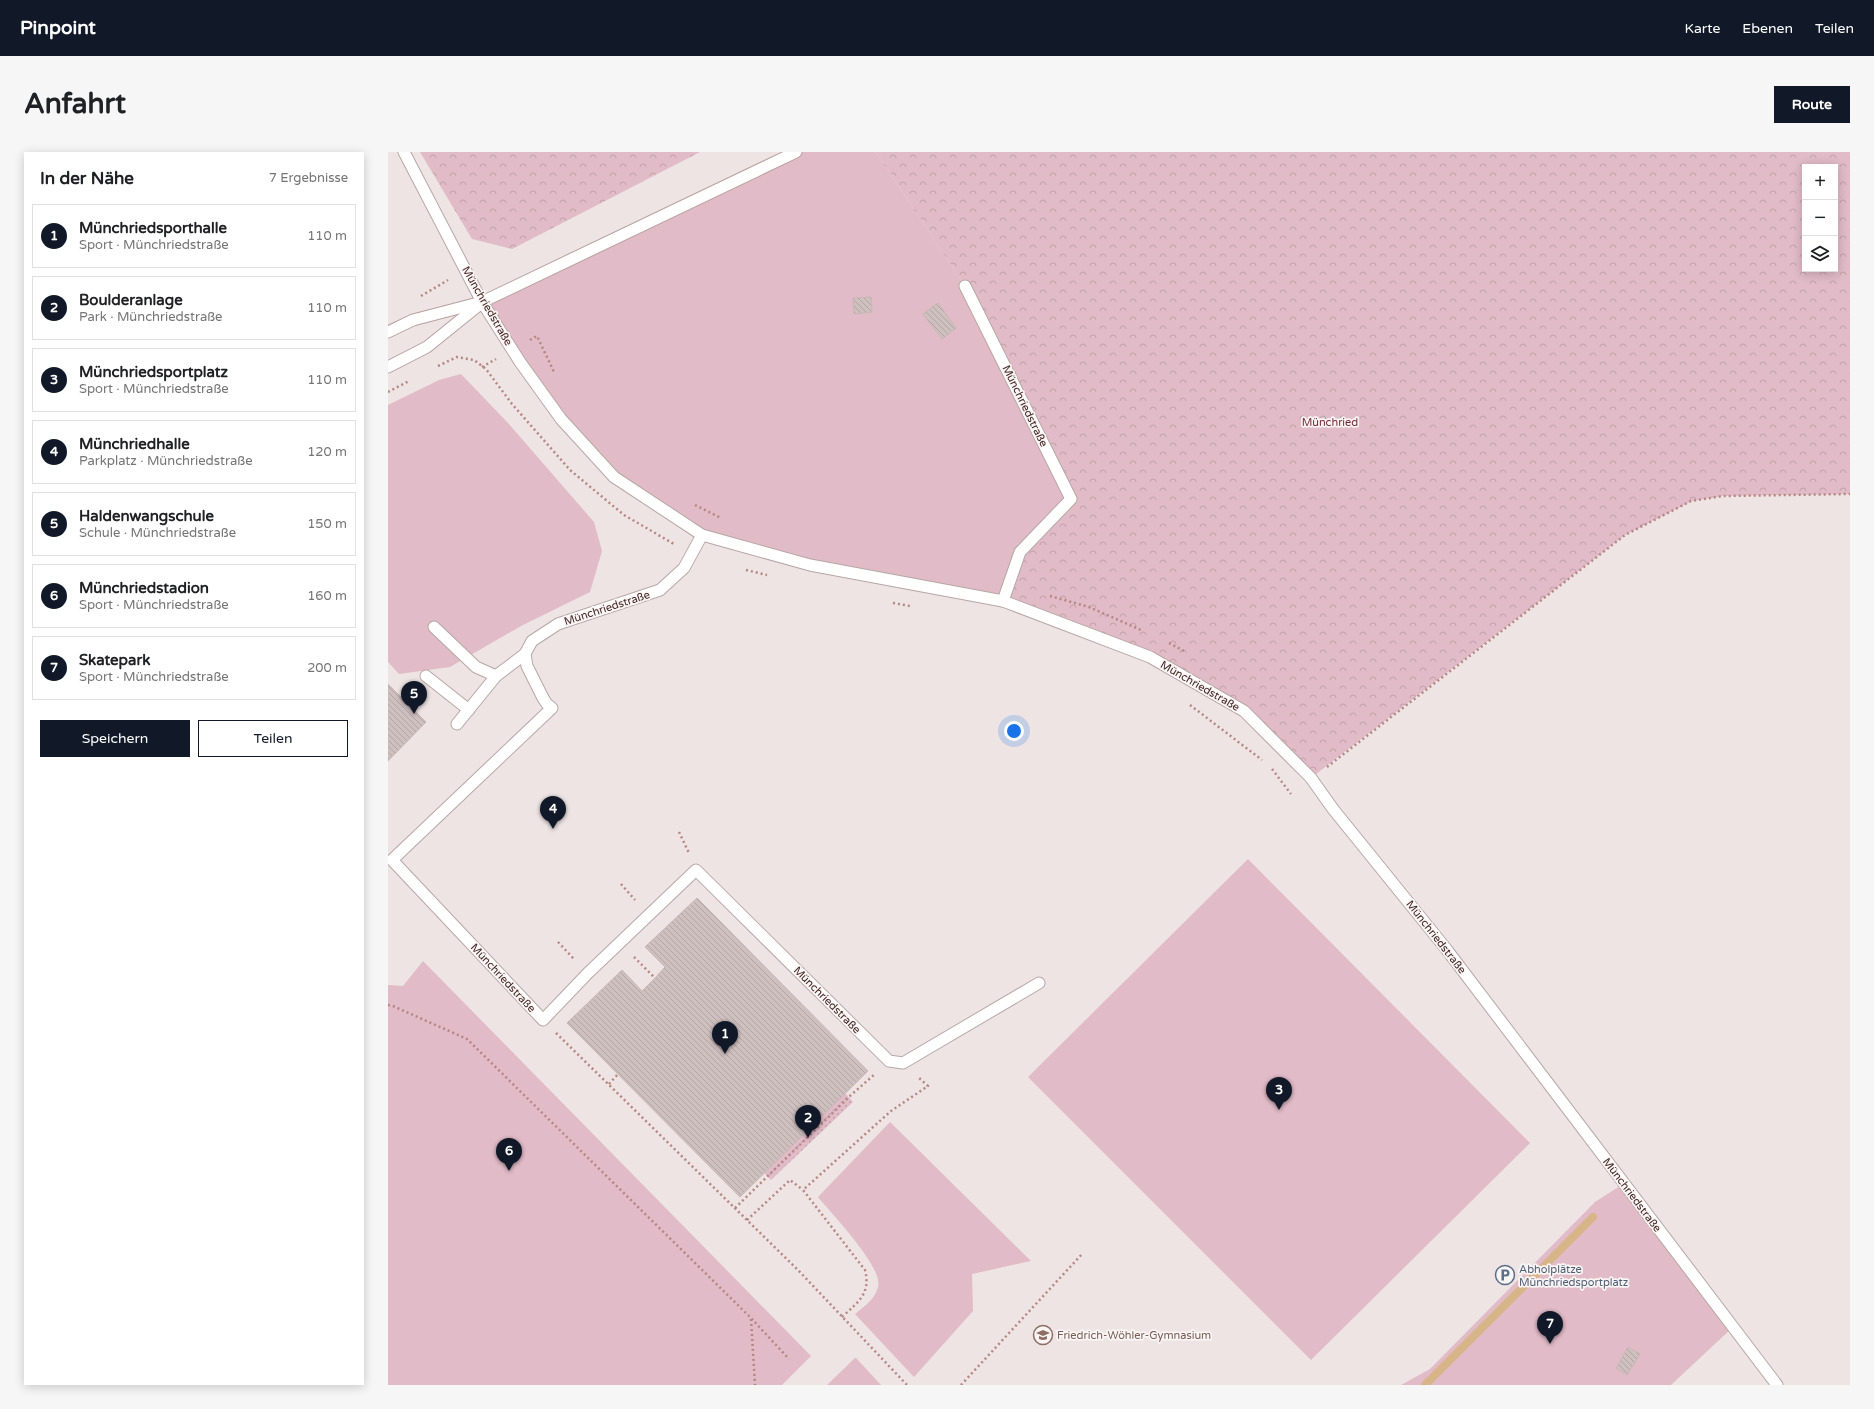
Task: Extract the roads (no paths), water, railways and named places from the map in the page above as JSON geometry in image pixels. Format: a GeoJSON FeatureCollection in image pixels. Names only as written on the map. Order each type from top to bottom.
{"type":"FeatureCollection","features":[{"type":"Feature","properties":{"kind":"street","name":"Münchriedstraße"},"geometry":{"type":"LineString","coordinates":[[404,152],[482,302],[520,362],[561,419],[614,477],[702,535],[810,565],[1003,601],[1150,657],[1244,711],[1311,778],[1333,809],[1447,950],[1777,1385]]}},
{"type":"Feature","properties":{"kind":"street"},"geometry":{"type":"LineString","coordinates":[[388,332],[413,320],[482,302],[796,152]]}},
{"type":"Feature","properties":{"kind":"street","name":"Münchriedstraße"},"geometry":{"type":"LineString","coordinates":[[966,286],[1071,499],[1020,552],[1003,601]]}},
{"type":"Feature","properties":{"kind":"street"},"geometry":{"type":"LineString","coordinates":[[388,367],[427,346],[482,302]]}},
{"type":"Feature","properties":{"kind":"street","name":"Münchriedstraße"},"geometry":{"type":"LineString","coordinates":[[702,535],[684,568],[660,590],[558,624],[532,641],[525,654],[527,666],[543,698],[552,708],[392,860],[543,1020],[620,942],[696,870],[890,1061],[903,1063],[1039,983]]}},
{"type":"Feature","properties":{"kind":"street"},"geometry":{"type":"LineString","coordinates":[[434,628],[476,667],[496,676]]}},
{"type":"Feature","properties":{"kind":"street"},"geometry":{"type":"LineString","coordinates":[[457,724],[496,676],[525,654]]}},
{"type":"Feature","properties":{"kind":"street"},"geometry":{"type":"LineString","coordinates":[[426,676],[469,710]]}},
{"type":"Feature","properties":{"kind":"waterway"},"geometry":{"type":"LineString","coordinates":[[1425,1385],[1593,1217]]}},
{"type":"Feature","properties":{"kind":"place","name":"Haldenwangschule"},"geometry":{"type":"Point","coordinates":[414,714]}},
{"type":"Feature","properties":{"kind":"place","name":"Münchriedhalle"},"geometry":{"type":"Point","coordinates":[553,829]}},
{"type":"Feature","properties":{"kind":"place","name":"Münchriedsporthalle"},"geometry":{"type":"Point","coordinates":[725,1054]}},
{"type":"Feature","properties":{"kind":"place","name":"Münchriedsportplatz"},"geometry":{"type":"Point","coordinates":[1279,1110]}},
{"type":"Feature","properties":{"kind":"place","name":"Boulderanlage"},"geometry":{"type":"Point","coordinates":[808,1138]}},
{"type":"Feature","properties":{"kind":"place","name":"Münchriedstadion"},"geometry":{"type":"Point","coordinates":[509,1171]}},
{"type":"Feature","properties":{"kind":"place","name":"Abholplätze Münchriedsportplatz"},"geometry":{"type":"Point","coordinates":[1505,1275]}},
{"type":"Feature","properties":{"kind":"place","name":"Friedrich-Wöhler-Gymnasium"},"geometry":{"type":"Point","coordinates":[1043,1335]}},
{"type":"Feature","properties":{"kind":"place","name":"Skatepark"},"geometry":{"type":"Point","coordinates":[1550,1344]}},
{"type":"Feature","properties":{"kind":"park label","name":"Münchried"},"geometry":{"type":"Point","coordinates":[1330,422]}}]}
